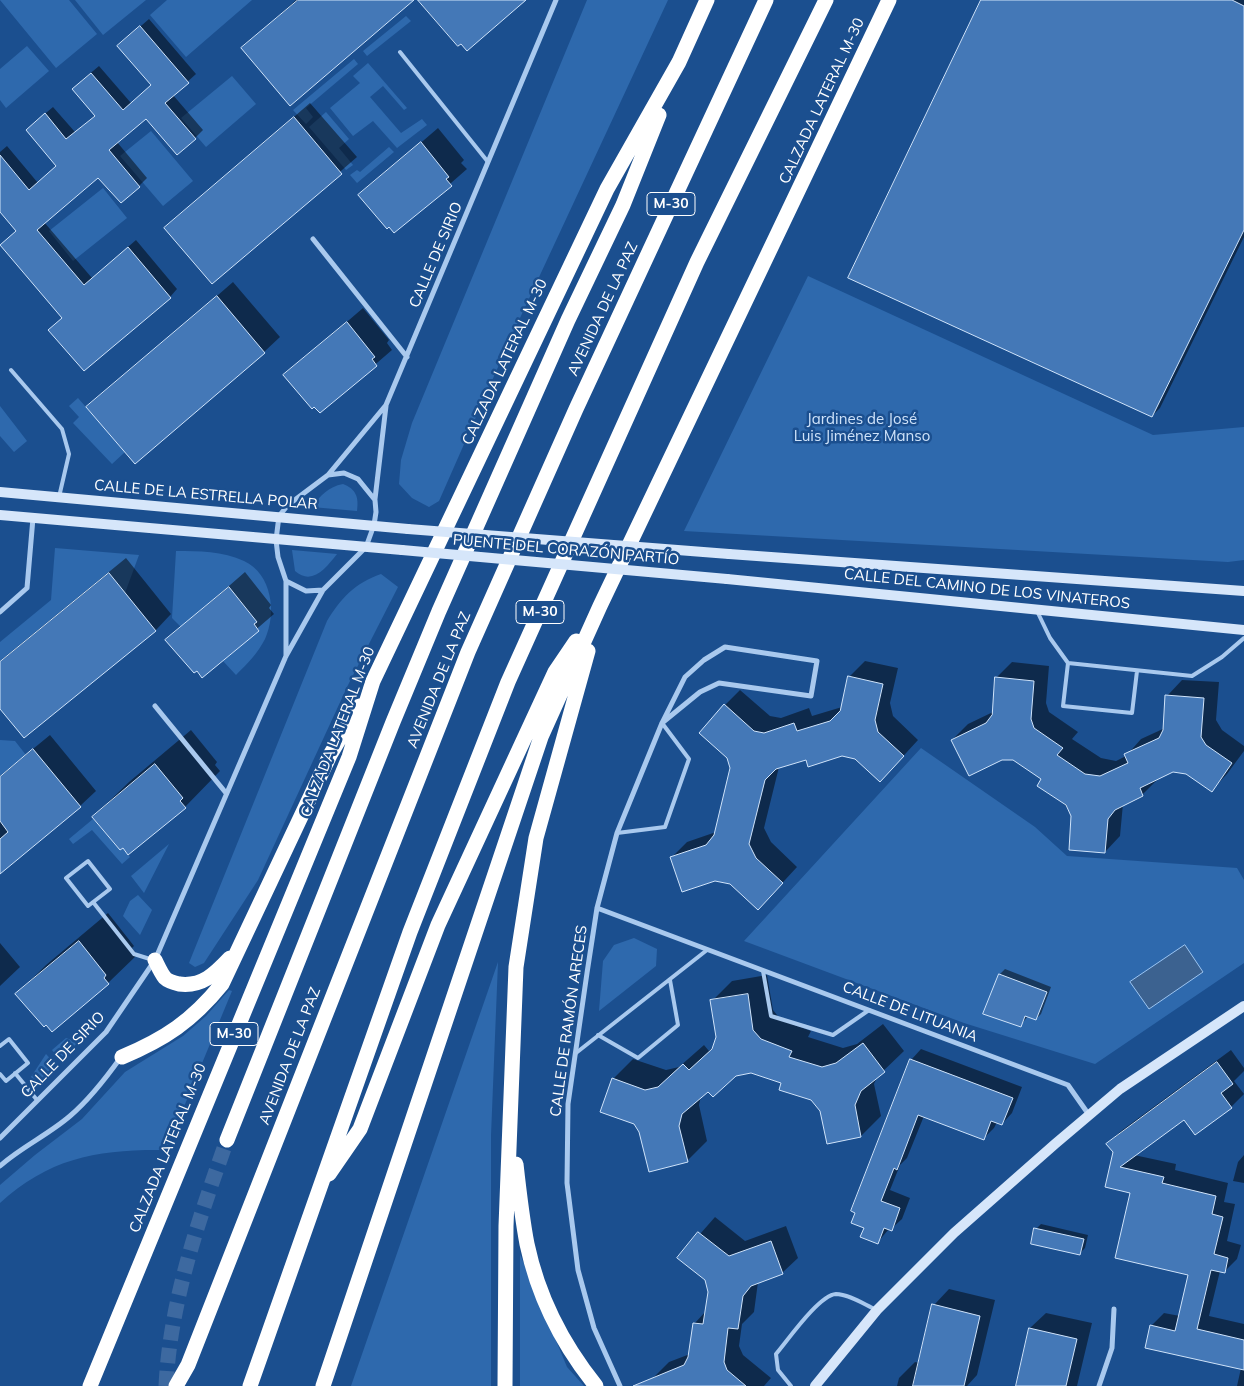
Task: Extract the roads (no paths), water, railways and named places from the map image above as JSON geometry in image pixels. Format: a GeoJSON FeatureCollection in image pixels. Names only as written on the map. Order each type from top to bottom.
{"type":"FeatureCollection","features":[{"type":"Feature","properties":{"kind":"highway","name":"CALZADA LATERAL M-30"},"geometry":{"type":"LineString","coordinates":[[90,1386],[349,757],[373,681],[607,189],[679,62],[707,0]]}},
{"type":"Feature","properties":{"kind":"highway","name":"AVENIDA DE LA PAZ"},"geometry":{"type":"LineString","coordinates":[[176,1386],[188,1365],[468,652],[576,409],[766,0]]}},
{"type":"Feature","properties":{"kind":"highway","name":"M-30"},"geometry":{"type":"LineString","coordinates":[[250,1386],[410,932],[508,682],[697,262],[826,0]]}},
{"type":"Feature","properties":{"kind":"highway","name":"CALZADA LATERAL M-30"},"geometry":{"type":"LineString","coordinates":[[323,1386],[541,737],[600,606],[889,0]]}},
{"type":"Feature","properties":{"kind":"highway"},"geometry":{"type":"LineString","coordinates":[[875,28],[896,0]]}},
{"type":"Feature","properties":{"kind":"highway"},"geometry":{"type":"LineString","coordinates":[[227,1140],[439,611],[568,320],[623,205],[679,62]]}},
{"type":"Feature","properties":{"kind":"highway"},"geometry":{"type":"LineString","coordinates":[[318,1189],[360,1129],[438,925],[555,672],[600,606]]}},
{"type":"Feature","properties":{"kind":"highway"},"geometry":{"type":"LineString","coordinates":[[505,1386],[506,1226],[516,967],[536,838],[600,606]]}},
{"type":"Feature","properties":{"kind":"highway"},"geometry":{"type":"LineString","coordinates":[[122,1057],[149,1046],[191,1018],[222,984],[330,755],[373,681]]}},
{"type":"Feature","properties":{"kind":"highway"},"geometry":{"type":"LineString","coordinates":[[155,960],[166,979],[176,984],[189,985],[204,981],[214,975],[241,946]]}},
{"type":"Feature","properties":{"kind":"highway"},"geometry":{"type":"LineString","coordinates":[[511,1133],[528,1245],[541,1290],[561,1336],[575,1360],[596,1386]]}},
{"type":"Feature","properties":{"kind":"highway","name":"M-30"},"geometry":{"type":"LineString","coordinates":[[181,1386],[188,1365]]}},
{"type":"Feature","properties":{"kind":"main road","name":"CALLE DE LA ESTRELLA POLAR"},"geometry":{"type":"LineString","coordinates":[[0,492],[408,529]]}},
{"type":"Feature","properties":{"kind":"main road"},"geometry":{"type":"LineString","coordinates":[[0,515],[366,547]]}},
{"type":"Feature","properties":{"kind":"main road","name":"PUENTE DEL CORAZÓN PARTÍO"},"geometry":{"type":"LineString","coordinates":[[408,529],[729,554]]}},
{"type":"Feature","properties":{"kind":"main road","name":"PUENTE DEL CORAZÓN PARTÍO"},"geometry":{"type":"LineString","coordinates":[[366,547],[727,579]]}},
{"type":"Feature","properties":{"kind":"main road","name":"CALLE DEL CAMINO DE LOS VINATEROS"},"geometry":{"type":"LineString","coordinates":[[729,554],[1244,591]]}},
{"type":"Feature","properties":{"kind":"main road","name":"CALLE DEL CAMINO DE LOS VINATEROS"},"geometry":{"type":"LineString","coordinates":[[727,579],[1244,630]]}},
{"type":"Feature","properties":{"kind":"main road"},"geometry":{"type":"LineString","coordinates":[[815,1386],[876,1310],[954,1233],[1120,1089],[1244,1006]]}},
{"type":"Feature","properties":{"kind":"street","name":"CALLE DE SIRIO"},"geometry":{"type":"LineString","coordinates":[[286,656],[286,581],[278,557],[276,540],[280,516],[288,504],[328,475],[386,405],[556,0]]}},
{"type":"Feature","properties":{"kind":"street"},"geometry":{"type":"LineString","coordinates":[[313,239],[407,357]]}},
{"type":"Feature","properties":{"kind":"street","name":"CALLE DE SIRIO"},"geometry":{"type":"LineString","coordinates":[[0,1138],[106,1032],[155,960],[286,656],[323,590],[366,547],[374,526],[376,512],[375,500],[386,405]]}},
{"type":"Feature","properties":{"kind":"street"},"geometry":{"type":"LineString","coordinates":[[328,475],[344,473],[358,479],[375,500]]}},
{"type":"Feature","properties":{"kind":"street"},"geometry":{"type":"LineString","coordinates":[[0,612],[27,588],[33,518]]}},
{"type":"Feature","properties":{"kind":"street"},"geometry":{"type":"LineString","coordinates":[[286,581],[306,591],[323,590]]}},
{"type":"Feature","properties":{"kind":"street","name":"CALLE DE RAMÓN ARECES"},"geometry":{"type":"LineString","coordinates":[[620,1386],[594,1328],[578,1270],[567,1183],[568,1104],[597,908],[617,833],[662,723],[685,677],[704,660],[725,647],[817,661],[811,696],[719,683],[700,692],[662,723]]}},
{"type":"Feature","properties":{"kind":"street"},"geometry":{"type":"LineString","coordinates":[[155,706],[226,793]]}},
{"type":"Feature","properties":{"kind":"street","name":"CALLE DE LITUANIA"},"geometry":{"type":"LineString","coordinates":[[597,908],[1068,1085],[1090,1116]]}},
{"type":"Feature","properties":{"kind":"street"},"geometry":{"type":"LineString","coordinates":[[0,1166],[15,1152],[69,1117],[91,1096],[122,1057]]}},
{"type":"Feature","properties":{"kind":"street"},"geometry":{"type":"LineString","coordinates":[[1100,1386],[1112,1348],[1114,1309]]}},
{"type":"Feature","properties":{"kind":"lane"},"geometry":{"type":"LineString","coordinates":[[400,52],[488,162]]}},
{"type":"Feature","properties":{"kind":"lane"},"geometry":{"type":"LineString","coordinates":[[11,370],[62,429],[69,454],[60,497]]}},
{"type":"Feature","properties":{"kind":"lane"},"geometry":{"type":"LineString","coordinates":[[1036,609],[1050,638],[1068,663],[1063,706],[1132,713],[1137,671]]}},
{"type":"Feature","properties":{"kind":"lane"},"geometry":{"type":"LineString","coordinates":[[1068,663],[1192,676],[1222,657],[1244,638]]}},
{"type":"Feature","properties":{"kind":"lane"},"geometry":{"type":"LineString","coordinates":[[617,833],[665,826],[689,759],[662,723]]}},
{"type":"Feature","properties":{"kind":"lane"},"geometry":{"type":"LineString","coordinates":[[88,861],[110,889],[93,902],[88,906],[66,878],[88,861]]}},
{"type":"Feature","properties":{"kind":"lane"},"geometry":{"type":"LineString","coordinates":[[93,902],[134,954],[155,960]]}},
{"type":"Feature","properties":{"kind":"lane"},"geometry":{"type":"LineString","coordinates":[[576,1053],[707,950]]}},
{"type":"Feature","properties":{"kind":"lane"},"geometry":{"type":"LineString","coordinates":[[764,971],[771,1016],[833,1036],[868,1010]]}},
{"type":"Feature","properties":{"kind":"lane"},"geometry":{"type":"LineString","coordinates":[[598,1036],[638,1058],[678,1025],[670,980]]}},
{"type":"Feature","properties":{"kind":"lane"},"geometry":{"type":"LineString","coordinates":[[0,1046],[9,1039],[28,1062],[6,1081],[0,1074]]}},
{"type":"Feature","properties":{"kind":"lane"},"geometry":{"type":"LineString","coordinates":[[15,1073],[37,1100]]}},
{"type":"Feature","properties":{"kind":"lane"},"geometry":{"type":"LineString","coordinates":[[791,1386],[778,1370],[776,1354],[822,1300],[834,1294],[841,1295],[876,1310]]}},
{"type":"Feature","properties":{"kind":"tunnel"},"geometry":{"type":"LineString","coordinates":[[166,1386],[173,1323],[187,1261],[227,1140]]}},
{"type":"Feature","properties":{"kind":"park label","name":"Jardines de José Luis Jiménez Manso"},"geometry":{"type":"Point","coordinates":[862,428]}}]}
